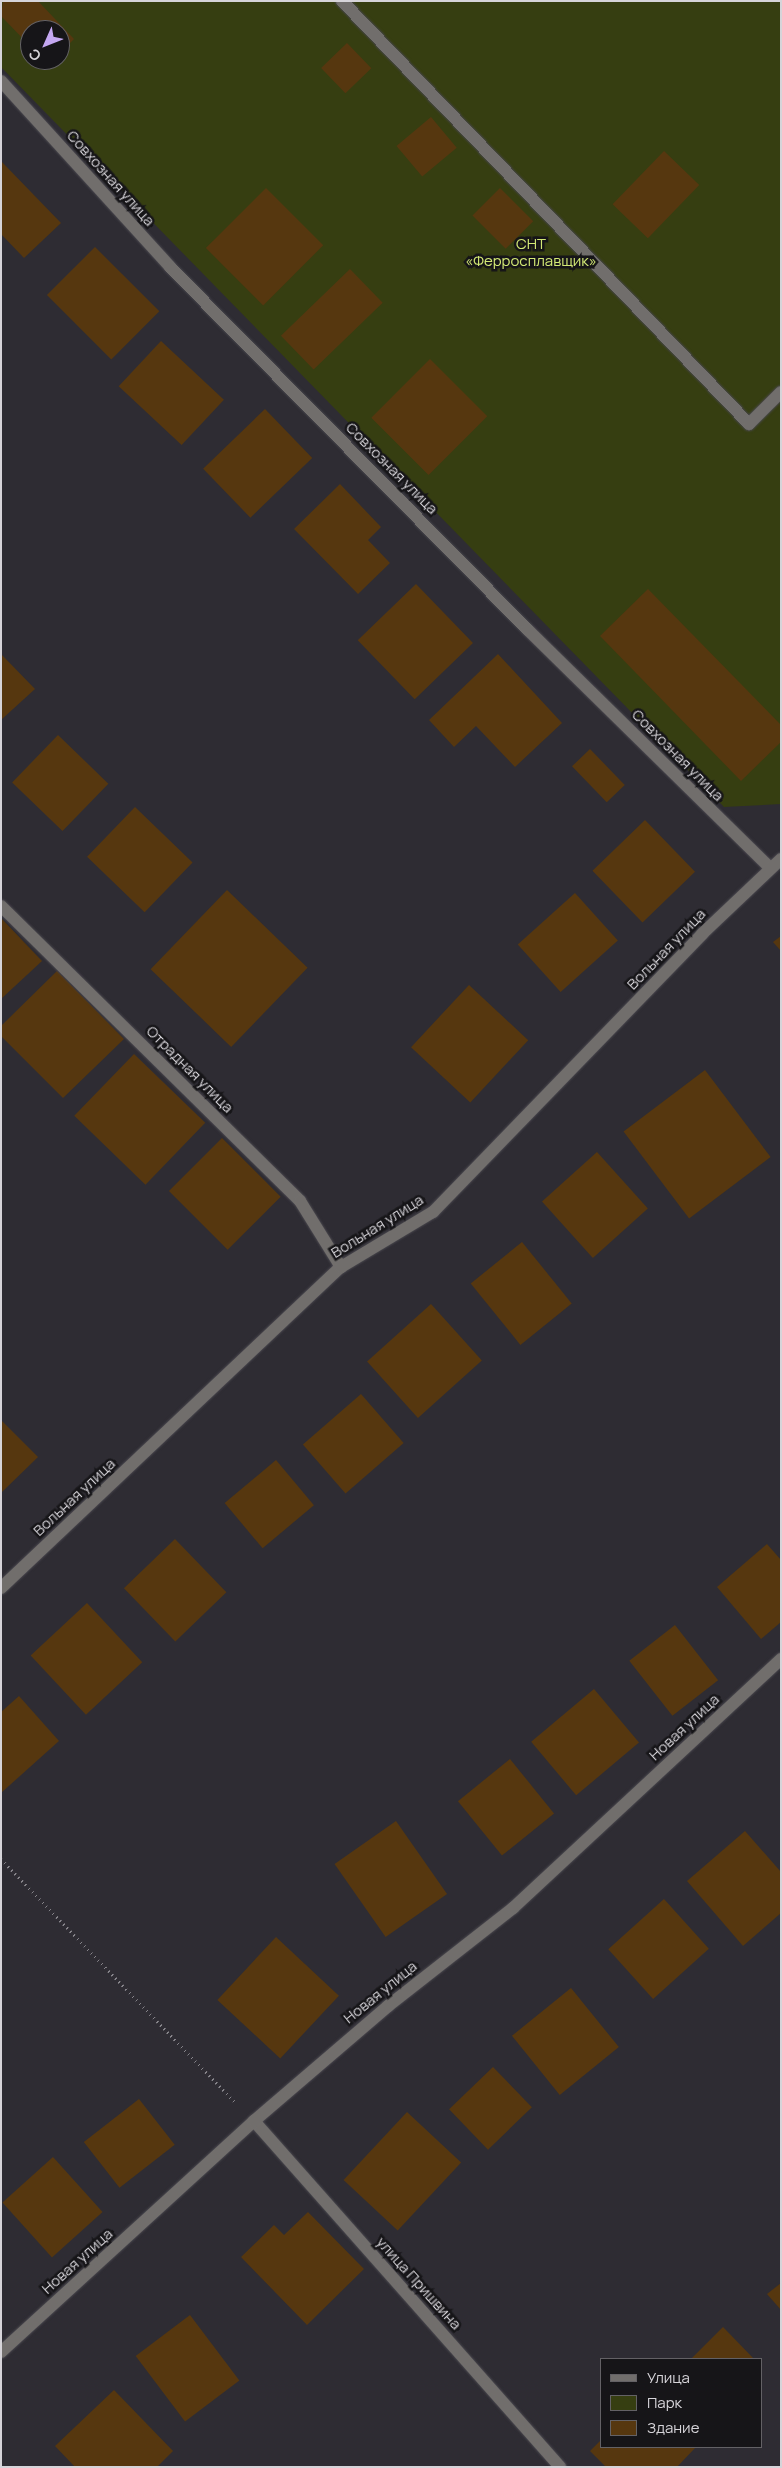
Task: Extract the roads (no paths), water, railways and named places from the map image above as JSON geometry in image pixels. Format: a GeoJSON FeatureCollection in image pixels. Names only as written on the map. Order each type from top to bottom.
{"type":"FeatureCollection","features":[{"type":"Feature","properties":{"kind":"street"},"geometry":{"type":"LineString","coordinates":[[342,1],[749,424],[781,392]]}},
{"type":"Feature","properties":{"kind":"street","name":"Совхозная улица"},"geometry":{"type":"LineString","coordinates":[[1,81],[170,267],[535,637],[770,868]]}},
{"type":"Feature","properties":{"kind":"street","name":"Вольная улица"},"geometry":{"type":"LineString","coordinates":[[1,1588],[341,1267],[433,1212],[770,868],[781,859]]}},
{"type":"Feature","properties":{"kind":"street","name":"Отрадная улица"},"geometry":{"type":"LineString","coordinates":[[1,906],[300,1201],[341,1267]]}},
{"type":"Feature","properties":{"kind":"street","name":"Новая улица"},"geometry":{"type":"LineString","coordinates":[[1,2352],[254,2121],[388,2006],[513,1908],[781,1659]]}},
{"type":"Feature","properties":{"kind":"street","name":"улица Пришвина"},"geometry":{"type":"LineString","coordinates":[[254,2121],[560,2467]]}},
{"type":"Feature","properties":{"kind":"park label","name":"СНТ «Ферросплавщик»"},"geometry":{"type":"Point","coordinates":[531,252]}}]}
